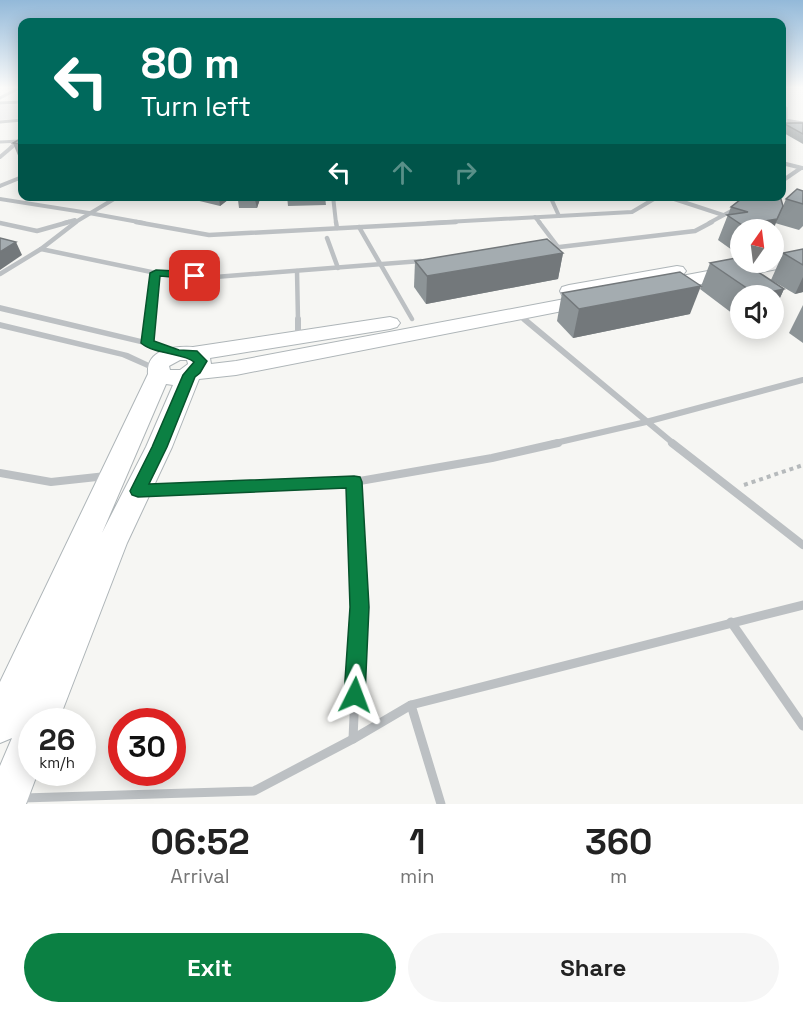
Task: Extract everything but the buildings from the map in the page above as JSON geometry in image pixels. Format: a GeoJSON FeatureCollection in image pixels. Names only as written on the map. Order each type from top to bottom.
{"type":"FeatureCollection","features":[{"type":"Feature","properties":{"kind":"main road"},"geometry":{"type":"LineString","coordinates":[[784,250],[803,247]]}},
{"type":"Feature","properties":{"kind":"main road"},"geometry":{"type":"LineString","coordinates":[[178,366],[236,368],[803,259]]}},
{"type":"Feature","properties":{"kind":"main road"},"geometry":{"type":"LineString","coordinates":[[0,724],[112,475],[178,366],[298,336],[412,320],[730,261]]}},
{"type":"Feature","properties":{"kind":"main road"},"geometry":{"type":"LineString","coordinates":[[45,708],[112,543],[159,447],[178,366]]}},
{"type":"Feature","properties":{"kind":"main road"},"geometry":{"type":"LineString","coordinates":[[6,801],[18,772]]}},
{"type":"Feature","properties":{"kind":"street"},"geometry":{"type":"LineString","coordinates":[[0,142],[18,142]]}},
{"type":"Feature","properties":{"kind":"street"},"geometry":{"type":"LineString","coordinates":[[0,157],[18,143]]}},
{"type":"Feature","properties":{"kind":"street"},"geometry":{"type":"LineString","coordinates":[[786,164],[802,168]]}},
{"type":"Feature","properties":{"kind":"street"},"geometry":{"type":"LineString","coordinates":[[786,178],[802,168]]}},
{"type":"Feature","properties":{"kind":"street"},"geometry":{"type":"LineString","coordinates":[[0,186],[18,179]]}},
{"type":"Feature","properties":{"kind":"street"},"geometry":{"type":"LineString","coordinates":[[0,199],[209,235],[632,212],[651,201]]}},
{"type":"Feature","properties":{"kind":"street"},"geometry":{"type":"LineString","coordinates":[[0,274],[41,249],[80,219],[110,201]]}},
{"type":"Feature","properties":{"kind":"street"},"geometry":{"type":"LineString","coordinates":[[334,201],[337,228]]}},
{"type":"Feature","properties":{"kind":"street"},"geometry":{"type":"LineString","coordinates":[[552,201],[559,216]]}},
{"type":"Feature","properties":{"kind":"street"},"geometry":{"type":"LineString","coordinates":[[680,201],[723,215]]}},
{"type":"Feature","properties":{"kind":"street"},"geometry":{"type":"LineString","coordinates":[[547,249],[694,231],[740,206]]}},
{"type":"Feature","properties":{"kind":"street"},"geometry":{"type":"LineString","coordinates":[[535,217],[558,247]]}},
{"type":"Feature","properties":{"kind":"street"},"geometry":{"type":"LineString","coordinates":[[0,224],[37,231],[80,219]]}},
{"type":"Feature","properties":{"kind":"street"},"geometry":{"type":"LineString","coordinates":[[359,227],[412,320]]}},
{"type":"Feature","properties":{"kind":"street"},"geometry":{"type":"LineString","coordinates":[[327,238],[338,268]]}},
{"type":"Feature","properties":{"kind":"street"},"geometry":{"type":"LineString","coordinates":[[41,249],[156,273],[215,277],[425,261]]}},
{"type":"Feature","properties":{"kind":"street"},"geometry":{"type":"LineString","coordinates":[[297,271],[298,336]]}},
{"type":"Feature","properties":{"kind":"street"},"geometry":{"type":"LineString","coordinates":[[147,343],[156,273]]}},
{"type":"Feature","properties":{"kind":"street"},"geometry":{"type":"LineString","coordinates":[[0,308],[147,343],[178,366]]}},
{"type":"Feature","properties":{"kind":"street"},"geometry":{"type":"LineString","coordinates":[[519,314],[646,422],[803,545]]}},
{"type":"Feature","properties":{"kind":"street"},"geometry":{"type":"LineString","coordinates":[[0,325],[178,366]]}},
{"type":"Feature","properties":{"kind":"street"},"geometry":{"type":"LineString","coordinates":[[138,491],[354,482],[492,458],[646,422],[803,380]]}},
{"type":"Feature","properties":{"kind":"street"},"geometry":{"type":"LineString","coordinates":[[0,473],[51,482],[112,475]]}},
{"type":"Feature","properties":{"kind":"street"},"geometry":{"type":"LineString","coordinates":[[352,739],[359,607],[354,482]]}},
{"type":"Feature","properties":{"kind":"street"},"geometry":{"type":"LineString","coordinates":[[6,801],[254,791],[411,705],[731,622],[803,606]]}},
{"type":"Feature","properties":{"kind":"street"},"geometry":{"type":"LineString","coordinates":[[731,622],[803,726]]}},
{"type":"Feature","properties":{"kind":"street"},"geometry":{"type":"LineString","coordinates":[[411,705],[441,804]]}},
{"type":"Feature","properties":{"kind":"path"},"geometry":{"type":"LineString","coordinates":[[731,489],[803,465]]}},
{"type":"Feature","properties":{"kind":"route"},"geometry":{"type":"LineString","coordinates":[[195,276],[156,273],[147,343],[177,353],[193,354],[201,361],[196,371],[189,375],[138,491],[354,482],[359,607],[355,695]]}}]}
